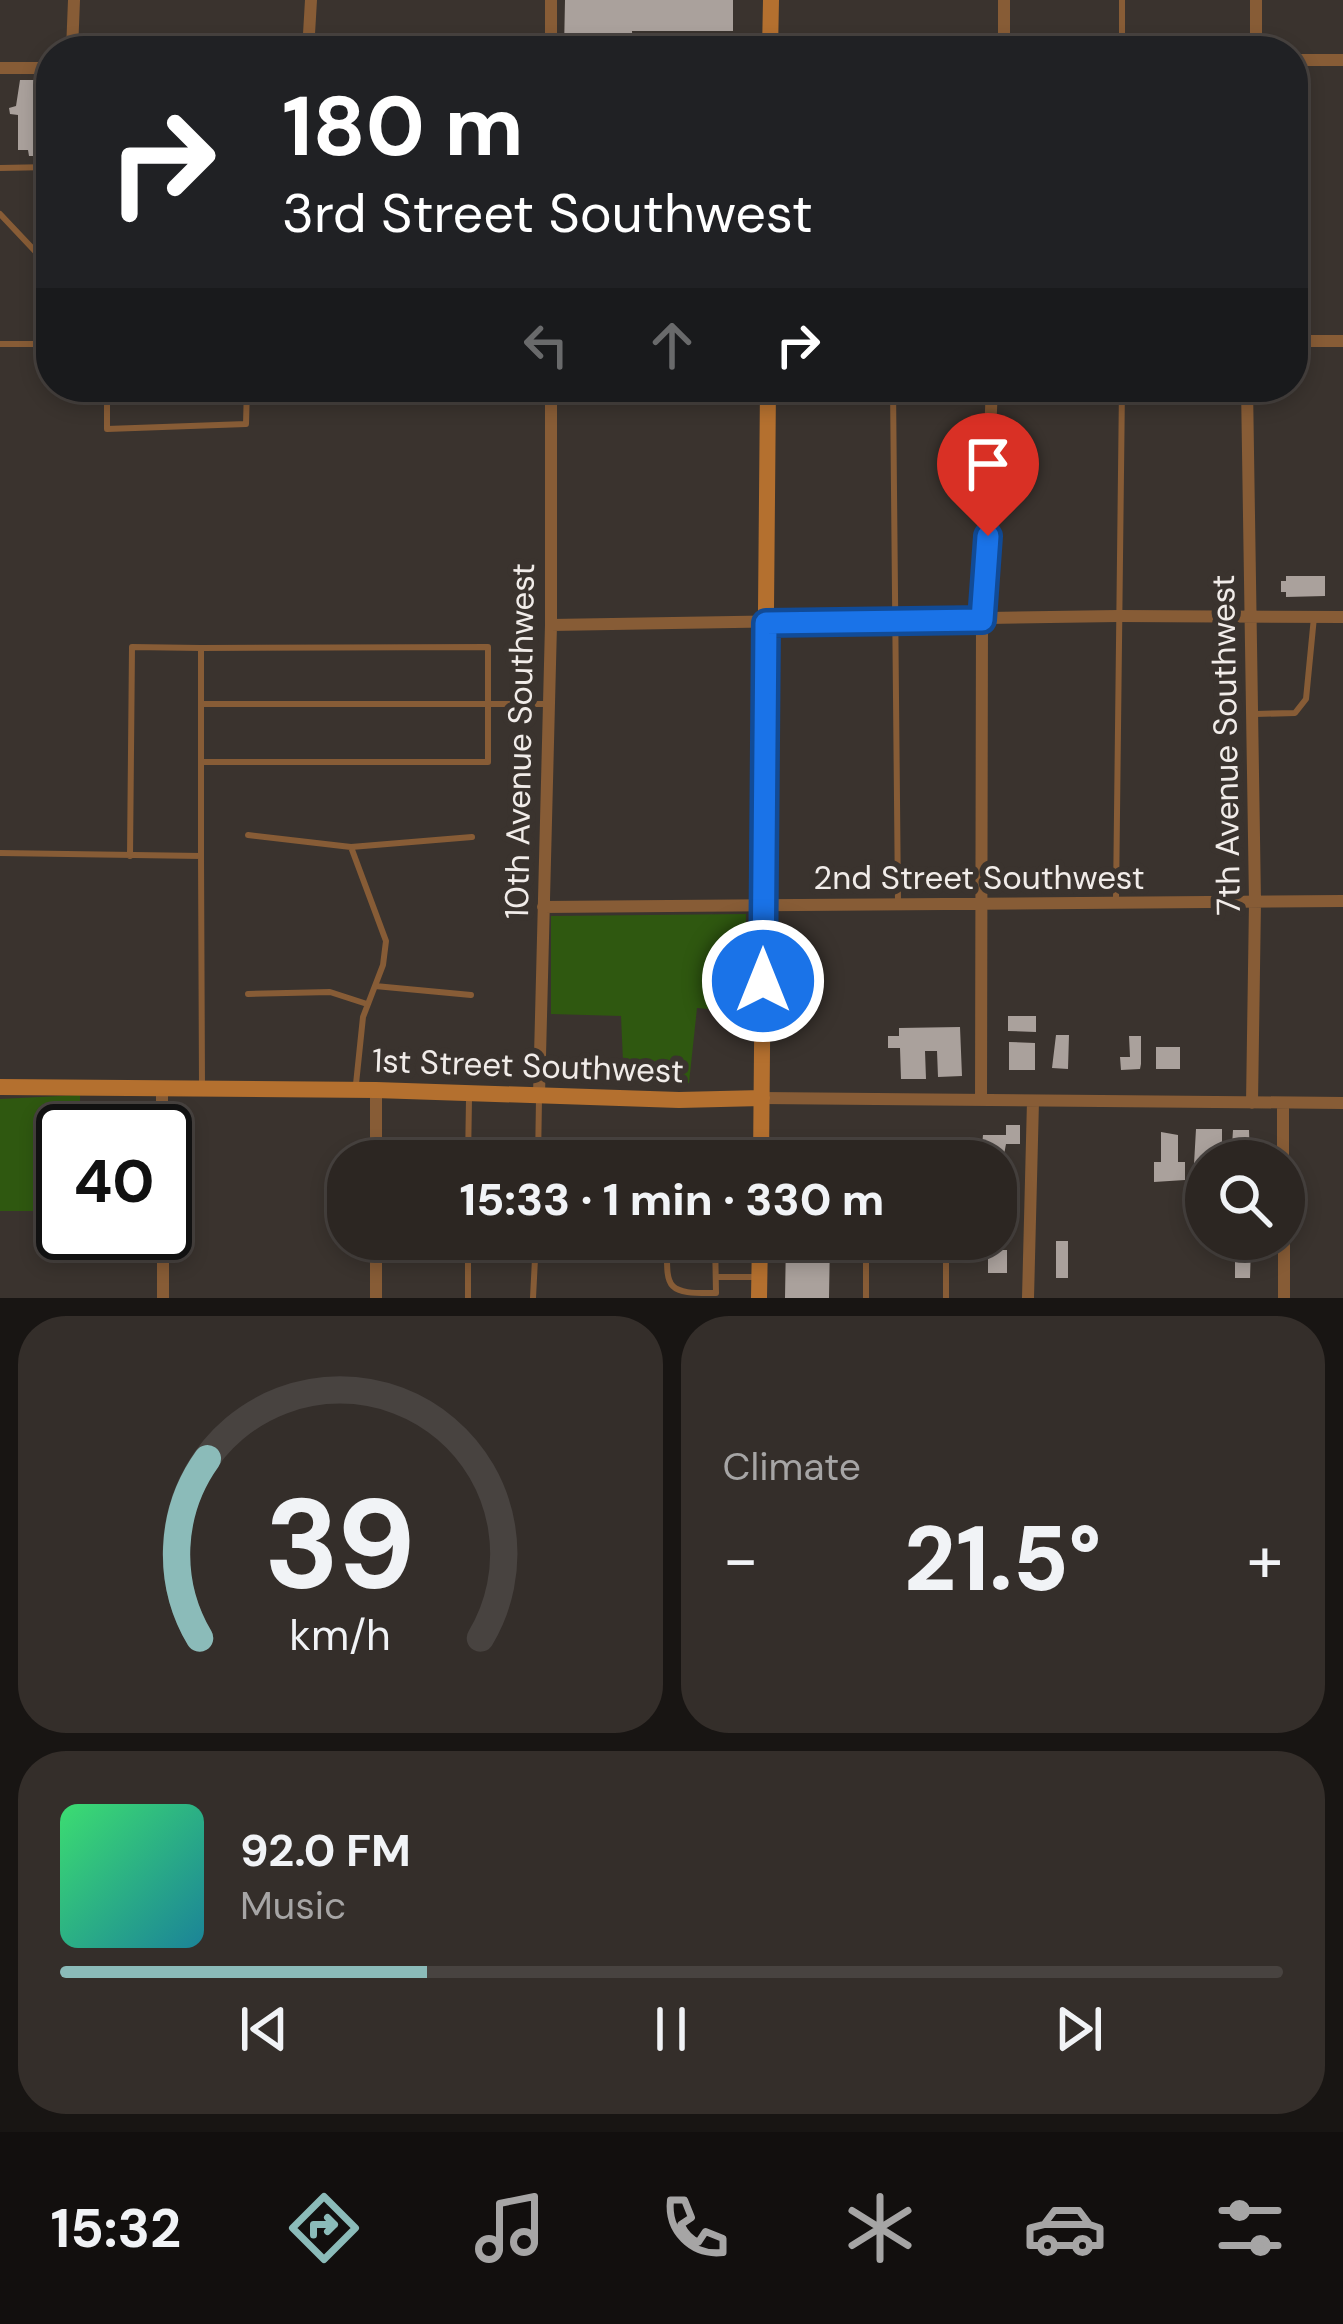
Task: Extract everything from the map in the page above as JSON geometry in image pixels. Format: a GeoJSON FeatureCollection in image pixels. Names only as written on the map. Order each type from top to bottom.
{"type":"FeatureCollection","features":[{"type":"Feature","properties":{"kind":"street"},"geometry":{"type":"LineString","coordinates":[[73,36],[74,0]]}},
{"type":"Feature","properties":{"kind":"street"},"geometry":{"type":"LineString","coordinates":[[309,36],[311,0]]}},
{"type":"Feature","properties":{"kind":"street"},"geometry":{"type":"LineString","coordinates":[[551,0],[551,36]]}},
{"type":"Feature","properties":{"kind":"street"},"geometry":{"type":"LineString","coordinates":[[770,36],[771,0]]}},
{"type":"Feature","properties":{"kind":"street"},"geometry":{"type":"LineString","coordinates":[[1004,0],[1004,36]]}},
{"type":"Feature","properties":{"kind":"street"},"geometry":{"type":"LineString","coordinates":[[1256,0],[1256,36]]}},
{"type":"Feature","properties":{"kind":"street"},"geometry":{"type":"LineString","coordinates":[[1308,60],[1343,60]]}},
{"type":"Feature","properties":{"kind":"street"},"geometry":{"type":"LineString","coordinates":[[0,68],[36,68]]}},
{"type":"Feature","properties":{"kind":"street"},"geometry":{"type":"LineString","coordinates":[[1308,341],[1343,341]]}},
{"type":"Feature","properties":{"kind":"street","name":"10th Avenue Southwest"},"geometry":{"type":"LineString","coordinates":[[539,1096],[551,625],[551,402]]}},
{"type":"Feature","properties":{"kind":"street"},"geometry":{"type":"LineString","coordinates":[[761,1140],[768,402]]}},
{"type":"Feature","properties":{"kind":"street"},"geometry":{"type":"LineString","coordinates":[[981,1100],[982,620],[991,402]]}},
{"type":"Feature","properties":{"kind":"street","name":"7th Avenue Southwest"},"geometry":{"type":"LineString","coordinates":[[1247,402],[1255,902],[1252,1102]]}},
{"type":"Feature","properties":{"kind":"street"},"geometry":{"type":"LineString","coordinates":[[551,625],[1343,617]]}},
{"type":"Feature","properties":{"kind":"street","name":"2nd Street Southwest"},"geometry":{"type":"LineString","coordinates":[[543,907],[1343,901]]}},
{"type":"Feature","properties":{"kind":"street","name":"1st Street Southwest"},"geometry":{"type":"LineString","coordinates":[[0,1087],[1343,1102]]}},
{"type":"Feature","properties":{"kind":"street"},"geometry":{"type":"LineString","coordinates":[[162,1087],[162,1104]]}},
{"type":"Feature","properties":{"kind":"street"},"geometry":{"type":"LineString","coordinates":[[376,1090],[376,1140]]}},
{"type":"Feature","properties":{"kind":"street"},"geometry":{"type":"LineString","coordinates":[[1028,1298],[1033,1101]]}},
{"type":"Feature","properties":{"kind":"street"},"geometry":{"type":"LineString","coordinates":[[1283,1102],[1283,1140]]}},
{"type":"Feature","properties":{"kind":"street"},"geometry":{"type":"LineString","coordinates":[[163,1260],[163,1298]]}},
{"type":"Feature","properties":{"kind":"street"},"geometry":{"type":"LineString","coordinates":[[376,1260],[376,1298]]}},
{"type":"Feature","properties":{"kind":"street"},"geometry":{"type":"LineString","coordinates":[[759,1260],[759,1298]]}},
{"type":"Feature","properties":{"kind":"street"},"geometry":{"type":"LineString","coordinates":[[1283,1260],[1284,1298]]}},
{"type":"Feature","properties":{"kind":"lane"},"geometry":{"type":"LineString","coordinates":[[1122,0],[1122,36]]}},
{"type":"Feature","properties":{"kind":"lane"},"geometry":{"type":"LineString","coordinates":[[0,167],[36,167]]}},
{"type":"Feature","properties":{"kind":"lane"},"geometry":{"type":"LineString","coordinates":[[0,214],[36,252]]}},
{"type":"Feature","properties":{"kind":"lane"},"geometry":{"type":"LineString","coordinates":[[0,344],[36,344]]}},
{"type":"Feature","properties":{"kind":"lane"},"geometry":{"type":"LineString","coordinates":[[107,402],[107,429],[246,424],[247,402]]}},
{"type":"Feature","properties":{"kind":"lane"},"geometry":{"type":"LineString","coordinates":[[893,402],[898,903]]}},
{"type":"Feature","properties":{"kind":"lane"},"geometry":{"type":"LineString","coordinates":[[1116,904],[1122,402]]}},
{"type":"Feature","properties":{"kind":"lane"},"geometry":{"type":"LineString","coordinates":[[1252,714],[1295,713],[1306,699],[1314,617]]}},
{"type":"Feature","properties":{"kind":"lane"},"geometry":{"type":"LineString","coordinates":[[130,856],[132,647],[488,647],[488,762],[201,762]]}},
{"type":"Feature","properties":{"kind":"lane"},"geometry":{"type":"LineString","coordinates":[[201,648],[202,1088]]}},
{"type":"Feature","properties":{"kind":"lane"},"geometry":{"type":"LineString","coordinates":[[201,704],[548,704]]}},
{"type":"Feature","properties":{"kind":"lane"},"geometry":{"type":"LineString","coordinates":[[248,836],[351,847],[472,837]]}},
{"type":"Feature","properties":{"kind":"lane"},"geometry":{"type":"LineString","coordinates":[[351,847],[384,930],[386,952],[358,1045],[356,1090]]}},
{"type":"Feature","properties":{"kind":"lane"},"geometry":{"type":"LineString","coordinates":[[0,853],[201,856]]}},
{"type":"Feature","properties":{"kind":"lane"},"geometry":{"type":"LineString","coordinates":[[375,986],[471,994]]}},
{"type":"Feature","properties":{"kind":"lane"},"geometry":{"type":"LineString","coordinates":[[248,994],[330,992],[367,1004]]}},
{"type":"Feature","properties":{"kind":"lane"},"geometry":{"type":"LineString","coordinates":[[469,1093],[469,1140]]}},
{"type":"Feature","properties":{"kind":"lane"},"geometry":{"type":"LineString","coordinates":[[538,1140],[539,1096]]}},
{"type":"Feature","properties":{"kind":"lane"},"geometry":{"type":"LineString","coordinates":[[468,1260],[468,1298]]}},
{"type":"Feature","properties":{"kind":"lane"},"geometry":{"type":"LineString","coordinates":[[533,1298],[535,1260]]}},
{"type":"Feature","properties":{"kind":"lane"},"geometry":{"type":"LineString","coordinates":[[667,1260],[667,1279],[680,1294],[716,1293],[716,1260]]}},
{"type":"Feature","properties":{"kind":"lane"},"geometry":{"type":"LineString","coordinates":[[866,1260],[866,1298]]}},
{"type":"Feature","properties":{"kind":"lane"},"geometry":{"type":"LineString","coordinates":[[946,1260],[946,1298]]}},
{"type":"Feature","properties":{"kind":"lane"},"geometry":{"type":"LineString","coordinates":[[716,1277],[759,1276]]}},
{"type":"Feature","properties":{"kind":"green space"},"geometry":{"type":"Polygon","coordinates":[[[746,914],[745,1012],[697,1008],[689,1083],[624,1084],[621,1016],[551,1014],[551,916],[746,914]]]}},
{"type":"Feature","properties":{"kind":"green space"},"geometry":{"type":"Polygon","coordinates":[[[80,1095],[80,1104],[36,1104],[36,1211],[0,1211],[0,1099],[80,1095]]]}},
{"type":"Feature","properties":{"kind":"building"},"geometry":{"type":"Polygon","coordinates":[[[565,0],[733,0],[733,31],[564,36],[565,0]]]}},
{"type":"Feature","properties":{"kind":"building"},"geometry":{"type":"Polygon","coordinates":[[[20,80],[36,80],[36,156],[18,150],[18,115],[10,114],[9,108],[16,106],[20,80]]]}},
{"type":"Feature","properties":{"kind":"building"},"geometry":{"type":"Polygon","coordinates":[[[1286,576],[1325,576],[1325,596],[1286,597],[1281,581],[1286,576]]]}},
{"type":"Feature","properties":{"kind":"building"},"geometry":{"type":"Polygon","coordinates":[[[1008,1016],[1036,1016],[1036,1032],[1008,1031],[1008,1016]]]}},
{"type":"Feature","properties":{"kind":"building"},"geometry":{"type":"Polygon","coordinates":[[[960,1027],[962,1076],[938,1077],[937,1051],[925,1051],[926,1079],[901,1079],[900,1048],[888,1048],[888,1036],[899,1036],[899,1028],[960,1027]]]}},
{"type":"Feature","properties":{"kind":"building"},"geometry":{"type":"Polygon","coordinates":[[[1056,1035],[1069,1035],[1068,1069],[1052,1068],[1056,1035]]]}},
{"type":"Feature","properties":{"kind":"building"},"geometry":{"type":"Polygon","coordinates":[[[1129,1036],[1141,1036],[1140,1069],[1121,1070],[1120,1057],[1130,1057],[1129,1036]]]}},
{"type":"Feature","properties":{"kind":"building"},"geometry":{"type":"Polygon","coordinates":[[[1009,1042],[1035,1043],[1035,1070],[1009,1070],[1009,1042]]]}},
{"type":"Feature","properties":{"kind":"building"},"geometry":{"type":"Polygon","coordinates":[[[1156,1047],[1180,1047],[1180,1069],[1156,1069],[1156,1047]]]}},
{"type":"Feature","properties":{"kind":"building"},"geometry":{"type":"Polygon","coordinates":[[[1006,1125],[1020,1125],[1020,1144],[1017,1140],[983,1140],[983,1135],[1006,1135],[1006,1125]]]}},
{"type":"Feature","properties":{"kind":"building"},"geometry":{"type":"Polygon","coordinates":[[[1196,1129],[1222,1129],[1222,1140],[1195,1140],[1196,1129]]]}},
{"type":"Feature","properties":{"kind":"building"},"geometry":{"type":"Polygon","coordinates":[[[1233,1130],[1249,1130],[1249,1140],[1232,1140],[1233,1130]]]}},
{"type":"Feature","properties":{"kind":"building"},"geometry":{"type":"Polygon","coordinates":[[[1161,1132],[1178,1135],[1178,1162],[1185,1162],[1185,1180],[1154,1182],[1154,1162],[1161,1162],[1161,1132]]]}},
{"type":"Feature","properties":{"kind":"building"},"geometry":{"type":"Polygon","coordinates":[[[1056,1241],[1068,1241],[1068,1278],[1056,1278],[1056,1241]]]}},
{"type":"Feature","properties":{"kind":"building"},"geometry":{"type":"Polygon","coordinates":[[[786,1260],[830,1260],[829,1298],[785,1298],[786,1260]]]}},
{"type":"Feature","properties":{"kind":"building"},"geometry":{"type":"Polygon","coordinates":[[[988,1260],[1007,1260],[1007,1273],[988,1273],[988,1260]]]}},
{"type":"Feature","properties":{"kind":"building"},"geometry":{"type":"Polygon","coordinates":[[[1235,1260],[1251,1260],[1250,1278],[1235,1278],[1235,1260]]]}},
{"type":"Feature","properties":{"kind":"route"},"geometry":{"type":"LineString","coordinates":[[763,981],[766,623],[982,620],[988,536]]}}]}
